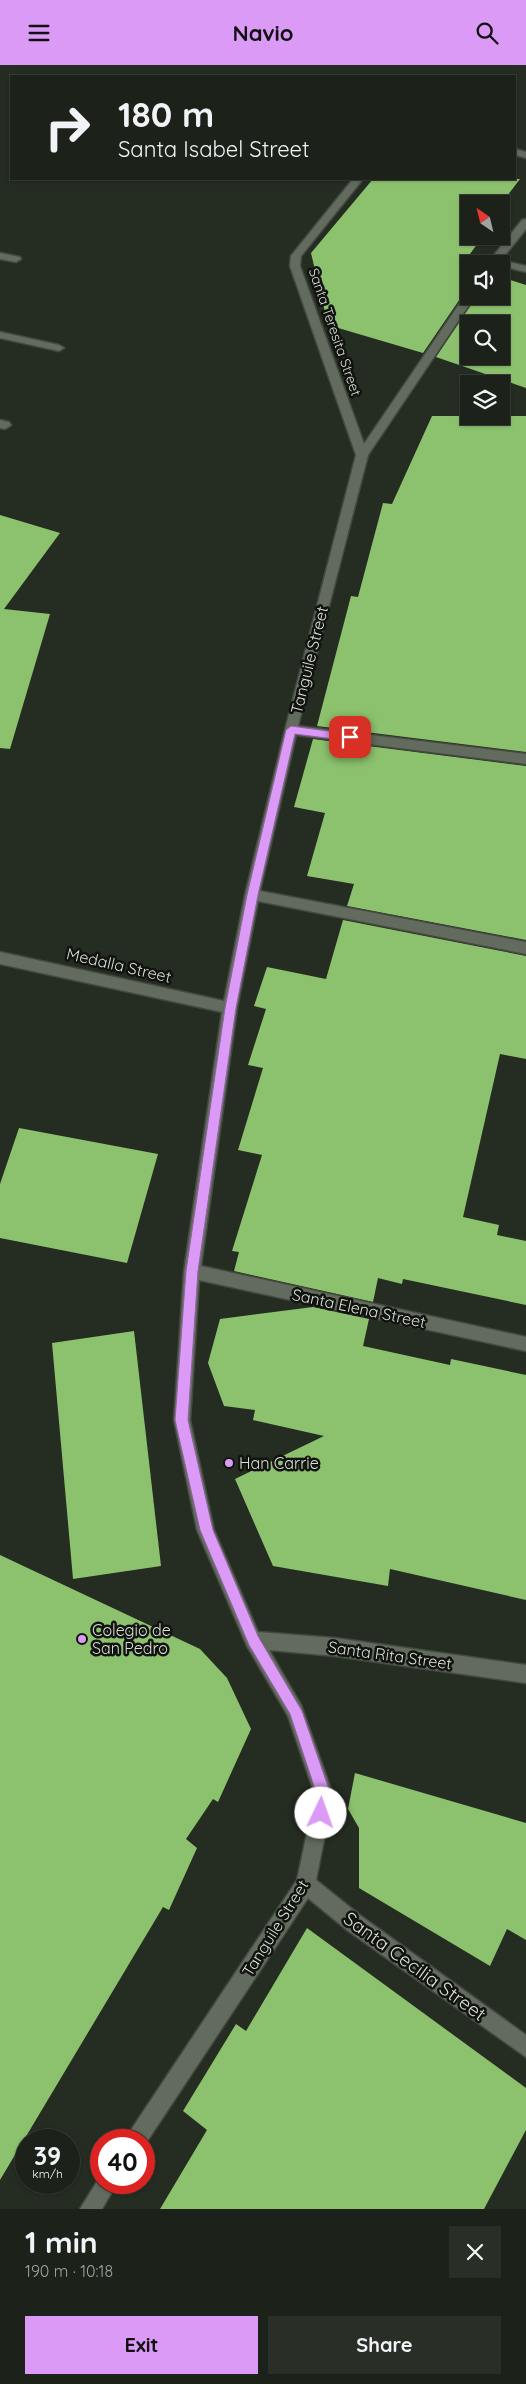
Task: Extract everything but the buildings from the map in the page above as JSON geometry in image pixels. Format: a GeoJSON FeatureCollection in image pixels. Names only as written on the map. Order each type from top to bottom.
{"type":"FeatureCollection","features":[{"type":"Feature","properties":{"kind":"street","name":"Santa Teresita Street"},"geometry":{"type":"LineString","coordinates":[[357,180],[296,256],[295,266],[362,455]]}},
{"type":"Feature","properties":{"kind":"street"},"geometry":{"type":"LineString","coordinates":[[499,255],[526,222]]}},
{"type":"Feature","properties":{"kind":"street"},"geometry":{"type":"LineString","coordinates":[[0,256],[16,259]]}},
{"type":"Feature","properties":{"kind":"street"},"geometry":{"type":"LineString","coordinates":[[510,266],[526,269]]}},
{"type":"Feature","properties":{"kind":"street","name":"Tanguile Street"},"geometry":{"type":"LineString","coordinates":[[143,2129],[306,1884],[324,1795],[296,1711],[253,1640],[206,1530],[182,1420],[192,1271],[230,1008],[252,895],[291,730],[362,455],[464,305]]}},
{"type":"Feature","properties":{"kind":"street"},"geometry":{"type":"LineString","coordinates":[[0,335],[59,348]]}},
{"type":"Feature","properties":{"kind":"street"},"geometry":{"type":"LineString","coordinates":[[291,730],[526,759]]}},
{"type":"Feature","properties":{"kind":"street"},"geometry":{"type":"LineString","coordinates":[[252,895],[526,948]]}},
{"type":"Feature","properties":{"kind":"street","name":"Medalla Street"},"geometry":{"type":"LineString","coordinates":[[0,958],[230,1008]]}},
{"type":"Feature","properties":{"kind":"street","name":"Santa Elena Street"},"geometry":{"type":"LineString","coordinates":[[192,1271],[526,1344]]}},
{"type":"Feature","properties":{"kind":"street","name":"Santa Rita Street"},"geometry":{"type":"LineString","coordinates":[[253,1640],[335,1647],[526,1674]]}},
{"type":"Feature","properties":{"kind":"street","name":"Santa Cecilia Street"},"geometry":{"type":"LineString","coordinates":[[306,1884],[354,1923],[526,2047]]}},
{"type":"Feature","properties":{"kind":"street"},"geometry":{"type":"LineString","coordinates":[[90,2209],[100,2194]]}},
{"type":"Feature","properties":{"kind":"place","name":"Han Carrie"},"geometry":{"type":"Point","coordinates":[229,1463]}},
{"type":"Feature","properties":{"kind":"place","name":"Colegio de San Pedro"},"geometry":{"type":"Point","coordinates":[82,1639]}},
{"type":"Feature","properties":{"kind":"route"},"geometry":{"type":"LineString","coordinates":[[321,1813],[324,1795],[296,1711],[253,1640],[206,1530],[182,1420],[192,1271],[230,1008],[252,895],[291,730],[350,737]]}}]}
